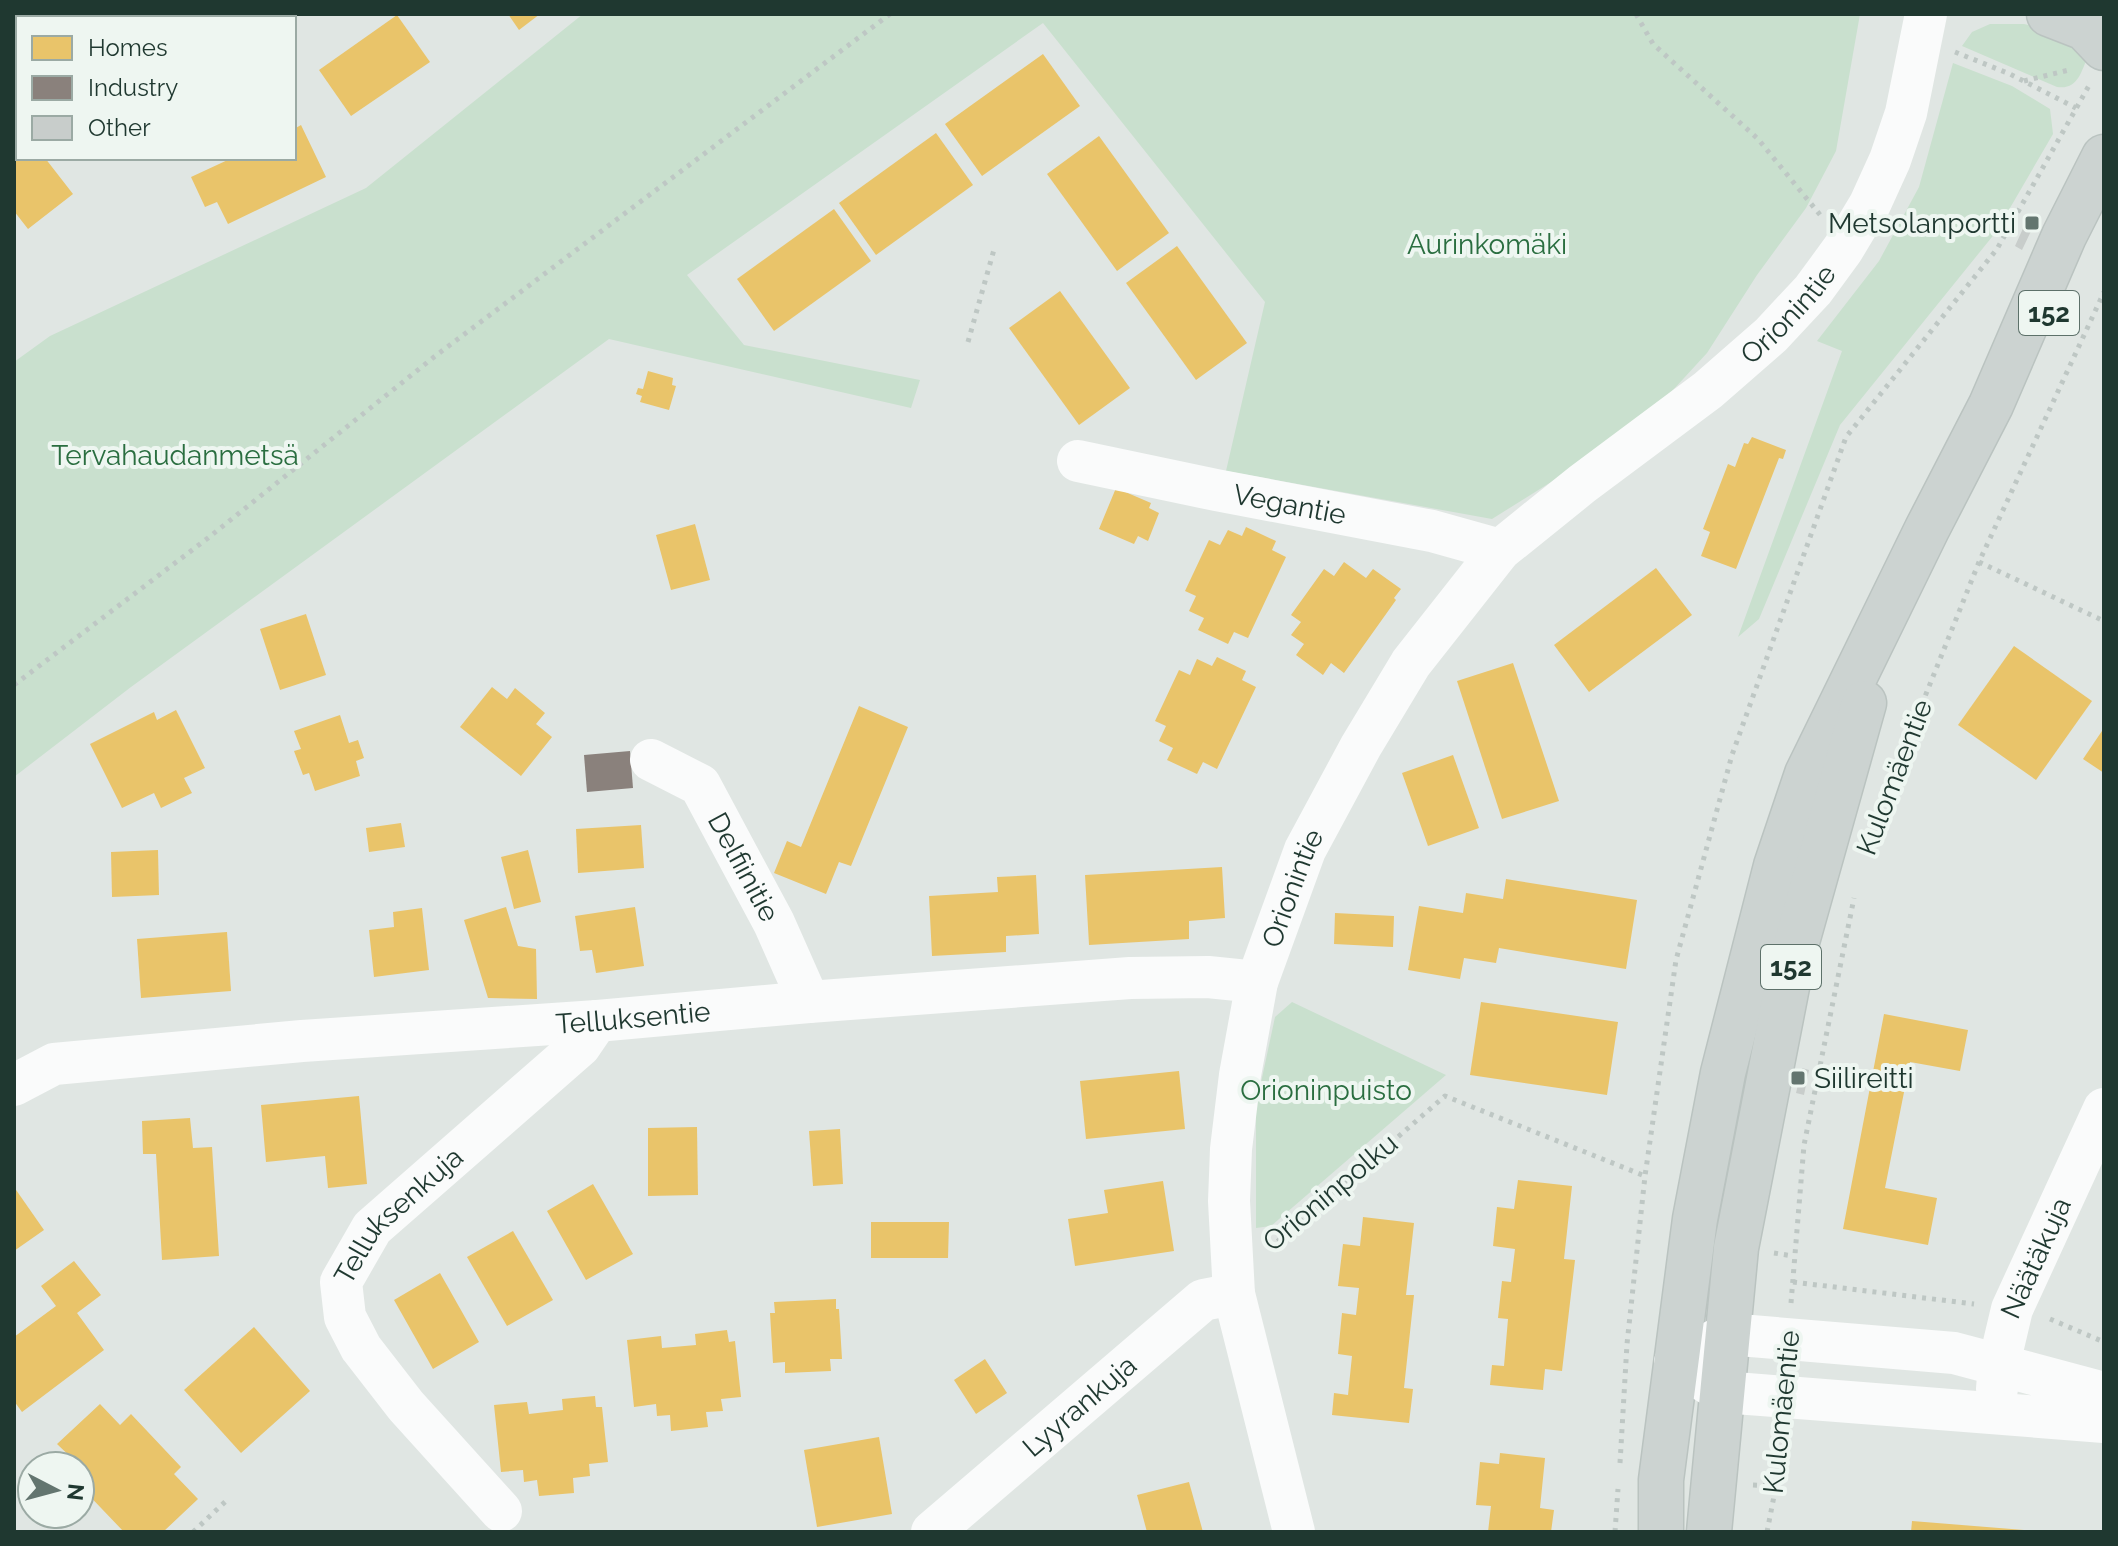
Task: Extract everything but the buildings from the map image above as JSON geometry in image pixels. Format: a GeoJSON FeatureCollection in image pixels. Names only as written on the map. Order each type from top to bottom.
{"type":"FeatureCollection","features":[{"type":"Feature","properties":{"kind":"main road"},"geometry":{"type":"LineString","coordinates":[[2049,14],[2085,28],[2087,59]]}},
{"type":"Feature","properties":{"kind":"main road","name":"Kulomäentie"},"geometry":{"type":"LineString","coordinates":[[1661,1532],[1661,1480],[1695,1219],[1723,1073],[1776,866],[1807,774],[1991,405],[2064,236],[2104,157]]}},
{"type":"Feature","properties":{"kind":"main road","name":"Kulomäentie"},"geometry":{"type":"LineString","coordinates":[[1991,405],[2104,219]]}},
{"type":"Feature","properties":{"kind":"main road","name":"Kulomäentie"},"geometry":{"type":"LineString","coordinates":[[1709,1532],[1736,1248],[1793,956],[1890,608]]}},
{"type":"Feature","properties":{"kind":"street","name":"Orionintie"},"geometry":{"type":"LineString","coordinates":[[1294,1532],[1232,1279],[1229,1201],[1231,1149],[1240,1075],[1257,982],[1305,850],[1361,746],[1411,663],[1500,550],[1708,390],[1771,335],[1813,290],[1870,204],[1890,160],[1906,113],[1924,30]]}},
{"type":"Feature","properties":{"kind":"street","name":"Vegantie"},"geometry":{"type":"LineString","coordinates":[[1078,461],[1432,531],[1500,550]]}},
{"type":"Feature","properties":{"kind":"street","name":"Delfiinitie"},"geometry":{"type":"LineString","coordinates":[[651,760],[700,785],[774,923],[809,1002]]}},
{"type":"Feature","properties":{"kind":"street","name":"Telluksentie"},"geometry":{"type":"LineString","coordinates":[[14,1085],[54,1064],[302,1041],[597,1021],[1130,978],[1208,977],[1257,982]]}},
{"type":"Feature","properties":{"kind":"street","name":"Telluksenkuja"},"geometry":{"type":"LineString","coordinates":[[501,1511],[406,1406],[361,1348],[345,1317],[341,1282],[372,1228],[580,1046],[597,1021]]}},
{"type":"Feature","properties":{"kind":"street","name":"Näätäkuja"},"geometry":{"type":"LineString","coordinates":[[1995,1414],[1999,1364],[2012,1309],[2104,1109]]}},
{"type":"Feature","properties":{"kind":"street","name":"Lyyrankuja"},"geometry":{"type":"LineString","coordinates":[[932,1532],[1203,1300],[1232,1279]]}},
{"type":"Feature","properties":{"kind":"street"},"geometry":{"type":"LineString","coordinates":[[2104,1393],[1954,1353],[1727,1334],[1675,1362],[1722,1392],[2104,1422]]}},
{"type":"Feature","properties":{"kind":"path"},"geometry":{"type":"LineString","coordinates":[[14,685],[208,538],[434,357],[890,14]]}},
{"type":"Feature","properties":{"kind":"path","name":"Orionintie"},"geometry":{"type":"LineString","coordinates":[[1636,14],[1653,44],[1758,139],[1824,219],[1831,205]]}},
{"type":"Feature","properties":{"kind":"path"},"geometry":{"type":"LineString","coordinates":[[1924,30],[1964,54],[2076,108]]}},
{"type":"Feature","properties":{"kind":"path"},"geometry":{"type":"LineString","coordinates":[[2024,81],[2087,59]]}},
{"type":"Feature","properties":{"kind":"path"},"geometry":{"type":"LineString","coordinates":[[968,342],[995,246]]}},
{"type":"Feature","properties":{"kind":"path","name":"Kulomäentie"},"geometry":{"type":"LineString","coordinates":[[1871,829],[1979,562],[2104,292]]}},
{"type":"Feature","properties":{"kind":"path"},"geometry":{"type":"LineString","coordinates":[[1979,562],[2104,621]]}},
{"type":"Feature","properties":{"kind":"path","name":"Kulomäentie"},"geometry":{"type":"LineString","coordinates":[[1789,1340],[1804,1145],[1855,891]]}},
{"type":"Feature","properties":{"kind":"path","name":"Orioninpolku"},"geometry":{"type":"LineString","coordinates":[[1232,1279],[1274,1247],[1445,1096],[1645,1176]]}},
{"type":"Feature","properties":{"kind":"path"},"geometry":{"type":"LineString","coordinates":[[1793,1282],[2012,1309],[2056,1320],[2104,1342]]}},
{"type":"Feature","properties":{"kind":"path","name":"Kulomäentie"},"geometry":{"type":"LineString","coordinates":[[1767,1532],[1776,1486],[1784,1398]]}},
{"type":"Feature","properties":{"kind":"path"},"geometry":{"type":"LineString","coordinates":[[193,1532],[227,1500]]}},
{"type":"Feature","properties":{"kind":"green space"},"geometry":{"type":"Polygon","coordinates":[[[583,14],[1860,14],[1836,151],[1806,208],[1757,275],[1707,353],[1662,402],[1575,467],[1492,519],[1226,471],[1265,302],[1043,23],[687,275],[744,345],[920,380],[911,408],[609,339],[131,687],[14,777],[14,362],[50,336],[366,188],[583,14]]]}},
{"type":"Feature","properties":{"kind":"green space"},"geometry":{"type":"Polygon","coordinates":[[[1990,24],[2024,24],[2068,34],[2088,56],[2078,79],[2070,86],[2057,87],[1962,46],[1972,32],[1990,24]]]}},
{"type":"Feature","properties":{"kind":"green space"},"geometry":{"type":"Polygon","coordinates":[[[1953,63],[2012,86],[2050,109],[2053,134],[1996,232],[1840,425],[1759,619],[1738,637],[1842,351],[1817,341],[1879,261],[1919,187],[1953,63]]]}},
{"type":"Feature","properties":{"kind":"green space","name":"Orioninpuisto"},"geometry":{"type":"Polygon","coordinates":[[[1292,1002],[1446,1075],[1271,1226],[1256,1228],[1256,1106],[1275,1017],[1292,1002]]]}},
{"type":"Feature","properties":{"kind":"place","name":"Metsolanportti"},"geometry":{"type":"Point","coordinates":[2032,223]}},
{"type":"Feature","properties":{"kind":"place","name":"Siilireitti"},"geometry":{"type":"Point","coordinates":[1798,1078]}},
{"type":"Feature","properties":{"kind":"park label","name":"Aurinkomäki"},"geometry":{"type":"Point","coordinates":[1487,244]}},
{"type":"Feature","properties":{"kind":"park label","name":"Tervahaudanmetsä"},"geometry":{"type":"Point","coordinates":[175,455]}}]}
